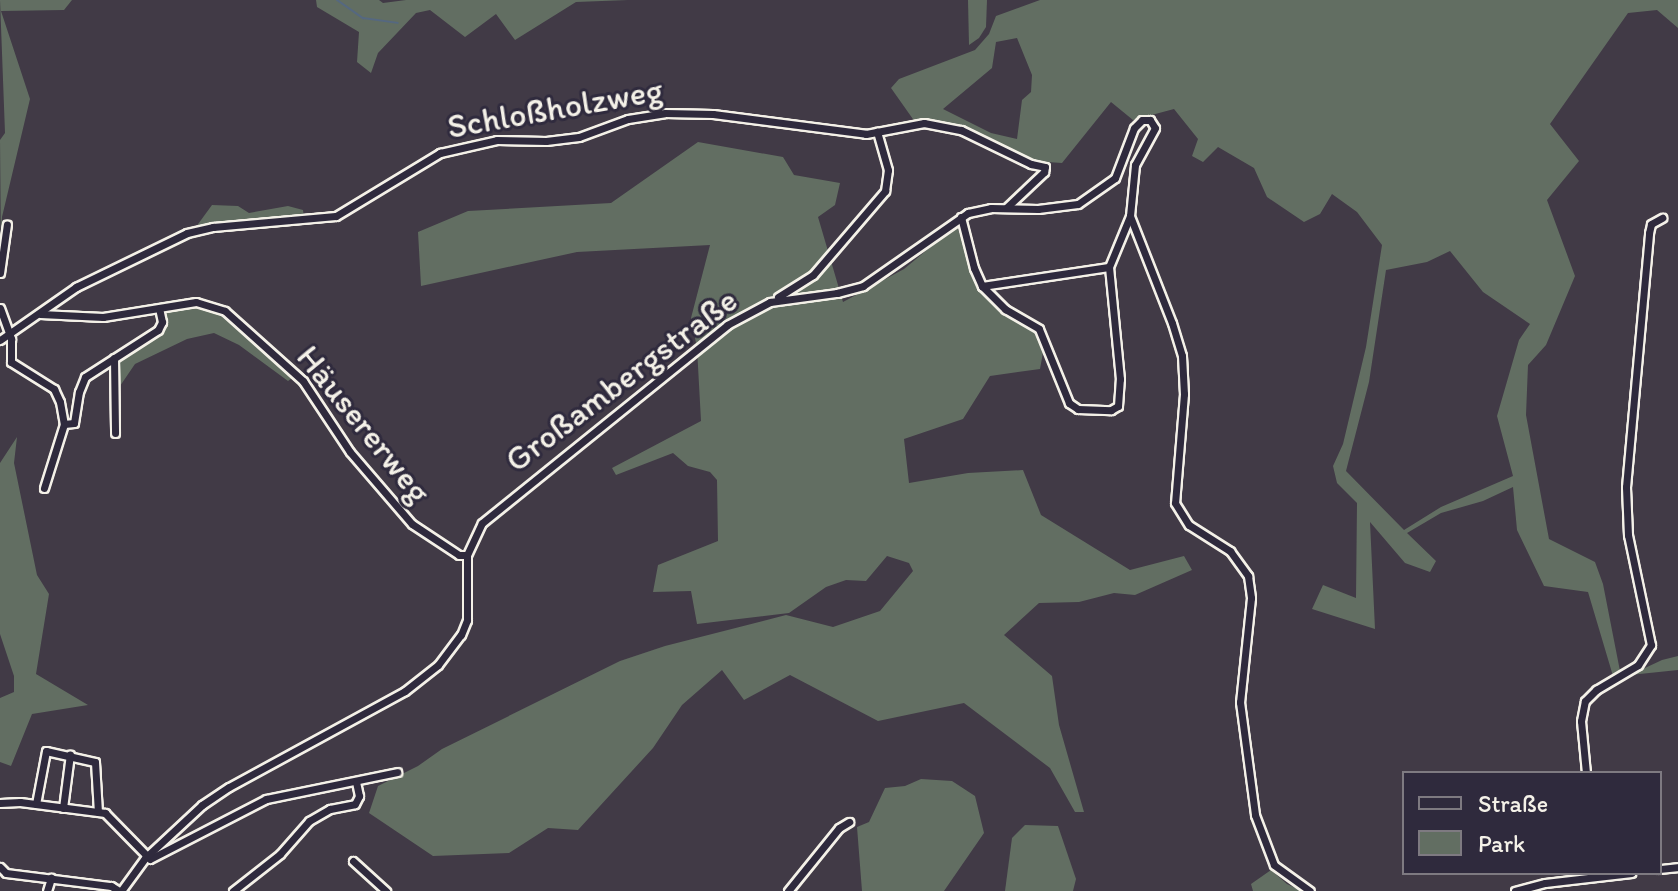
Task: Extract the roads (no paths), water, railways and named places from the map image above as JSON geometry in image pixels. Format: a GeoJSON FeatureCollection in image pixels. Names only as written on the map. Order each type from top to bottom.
{"type":"FeatureCollection","features":[{"type":"Feature","properties":{"kind":"street","name":"Schloßholzweg"},"geometry":{"type":"LineString","coordinates":[[0,340],[91,279],[187,233],[213,227],[336,216],[426,160],[484,142],[570,138],[628,119],[692,112],[849,132],[877,132],[911,124],[940,125],[961,130],[1031,164],[1045,167],[1044,172],[1007,207]]}},
{"type":"Feature","properties":{"kind":"street","name":"Großambergstraße"},"geometry":{"type":"LineString","coordinates":[[120,891],[145,858],[202,805],[229,787],[405,691],[438,665],[461,635],[467,620],[467,555],[475,531],[496,508],[697,348],[745,314],[770,302],[837,293],[863,286],[961,217],[977,210],[1051,208],[1089,198],[1115,178],[1134,128],[1142,120],[1150,120],[1155,128],[1135,165],[1130,216],[1182,356],[1184,394],[1177,509],[1189,525],[1230,551],[1248,576],[1251,598],[1240,702],[1258,831],[1274,865],[1310,891]]}},
{"type":"Feature","properties":{"kind":"street"},"geometry":{"type":"LineString","coordinates":[[770,302],[813,275],[885,191],[888,170],[877,132]]}},
{"type":"Feature","properties":{"kind":"street"},"geometry":{"type":"LineString","coordinates":[[961,217],[974,268],[982,286],[1005,309],[1039,329],[1069,403],[1078,409],[1111,410],[1118,406],[1120,379],[1109,267],[1130,216]]}},
{"type":"Feature","properties":{"kind":"street"},"geometry":{"type":"LineString","coordinates":[[1586,771],[1583,705],[1592,693],[1638,665],[1651,645],[1630,546],[1625,499],[1649,233],[1651,224],[1662,218]]}},
{"type":"Feature","properties":{"kind":"street"},"geometry":{"type":"LineString","coordinates":[[0,273],[7,224]]}},
{"type":"Feature","properties":{"kind":"street"},"geometry":{"type":"LineString","coordinates":[[982,286],[1109,267]]}},
{"type":"Feature","properties":{"kind":"street","name":"Häusererweg"},"geometry":{"type":"LineString","coordinates":[[40,314],[103,317],[196,302],[236,317],[303,381],[350,452],[397,509],[423,533],[459,555],[467,555]]}},
{"type":"Feature","properties":{"kind":"street"},"geometry":{"type":"LineString","coordinates":[[0,308],[9,334],[11,362],[54,389],[64,424],[44,488]]}},
{"type":"Feature","properties":{"kind":"street"},"geometry":{"type":"LineString","coordinates":[[64,424],[74,423],[85,377],[158,330],[162,322],[159,308]]}},
{"type":"Feature","properties":{"kind":"street"},"geometry":{"type":"LineString","coordinates":[[114,358],[115,433]]}},
{"type":"Feature","properties":{"kind":"street"},"geometry":{"type":"LineString","coordinates":[[36,804],[43,752],[70,754],[95,762],[98,812]]}},
{"type":"Feature","properties":{"kind":"street"},"geometry":{"type":"LineString","coordinates":[[63,808],[70,754]]}},
{"type":"Feature","properties":{"kind":"street"},"geometry":{"type":"LineString","coordinates":[[0,803],[36,804],[111,816],[145,858],[154,858],[266,799],[397,772]]}},
{"type":"Feature","properties":{"kind":"street"},"geometry":{"type":"LineString","coordinates":[[233,891],[280,854],[309,821],[330,809],[355,804],[359,796],[356,782]]}},
{"type":"Feature","properties":{"kind":"street"},"geometry":{"type":"LineString","coordinates":[[788,891],[839,828],[849,822]]}},
{"type":"Feature","properties":{"kind":"street"},"geometry":{"type":"LineString","coordinates":[[353,861],[386,891]]}},
{"type":"Feature","properties":{"kind":"street"},"geometry":{"type":"LineString","coordinates":[[0,867],[6,873],[111,886],[120,891]]}},
{"type":"Feature","properties":{"kind":"street"},"geometry":{"type":"LineString","coordinates":[[1515,891],[1595,875]]}},
{"type":"Feature","properties":{"kind":"street"},"geometry":{"type":"LineString","coordinates":[[47,891],[51,878]]}},
{"type":"Feature","properties":{"kind":"waterway"},"geometry":{"type":"LineString","coordinates":[[337,0],[363,18],[398,23]]}}]}
